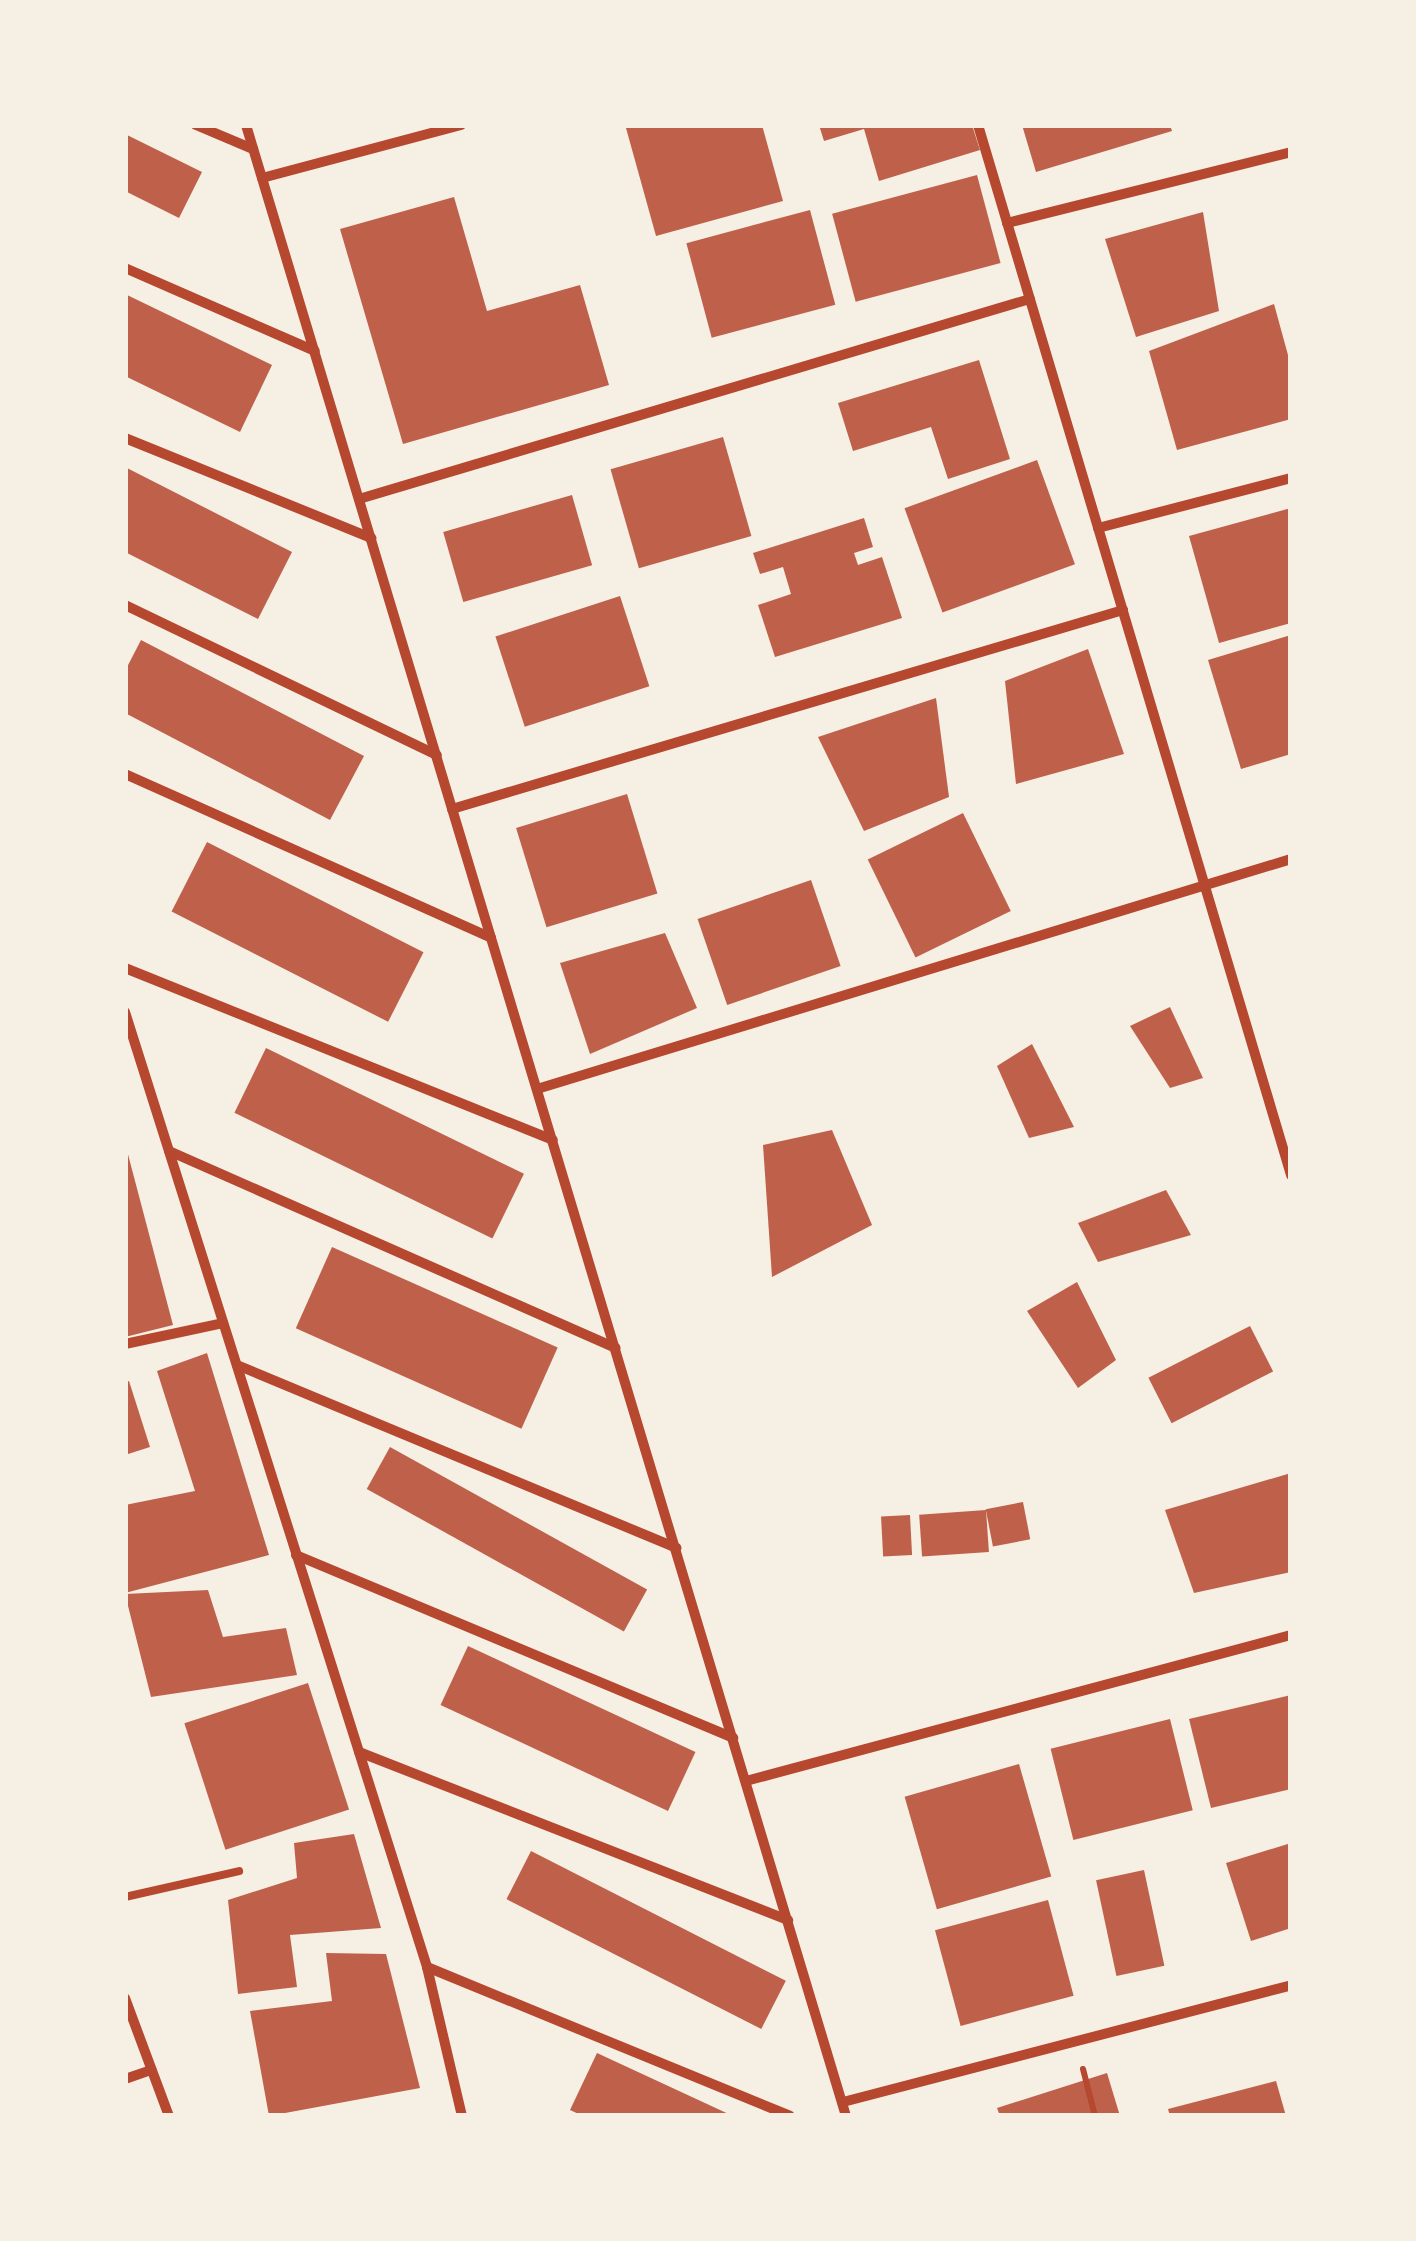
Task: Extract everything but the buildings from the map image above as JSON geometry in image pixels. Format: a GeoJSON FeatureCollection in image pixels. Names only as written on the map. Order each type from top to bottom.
{"type":"FeatureCollection","features":[{"type":"Feature","properties":{"kind":"street"},"geometry":{"type":"LineString","coordinates":[[196,125],[253,149]]}},
{"type":"Feature","properties":{"kind":"street"},"geometry":{"type":"LineString","coordinates":[[246,125],[846,2116]]}},
{"type":"Feature","properties":{"kind":"street"},"geometry":{"type":"LineString","coordinates":[[262,178],[462,125]]}},
{"type":"Feature","properties":{"kind":"street"},"geometry":{"type":"LineString","coordinates":[[978,125],[1291,1175]]}},
{"type":"Feature","properties":{"kind":"street"},"geometry":{"type":"LineString","coordinates":[[1007,223],[1291,152]]}},
{"type":"Feature","properties":{"kind":"street"},"geometry":{"type":"LineString","coordinates":[[125,268],[315,352]]}},
{"type":"Feature","properties":{"kind":"street"},"geometry":{"type":"LineString","coordinates":[[358,499],[1030,299]]}},
{"type":"Feature","properties":{"kind":"street"},"geometry":{"type":"LineString","coordinates":[[125,438],[371,538]]}},
{"type":"Feature","properties":{"kind":"street"},"geometry":{"type":"LineString","coordinates":[[1098,528],[1291,478]]}},
{"type":"Feature","properties":{"kind":"street"},"geometry":{"type":"LineString","coordinates":[[125,604],[437,755]]}},
{"type":"Feature","properties":{"kind":"street"},"geometry":{"type":"LineString","coordinates":[[452,809],[1123,610]]}},
{"type":"Feature","properties":{"kind":"street"},"geometry":{"type":"LineString","coordinates":[[125,774],[492,938]]}},
{"type":"Feature","properties":{"kind":"street"},"geometry":{"type":"LineString","coordinates":[[537,1088],[1291,859]]}},
{"type":"Feature","properties":{"kind":"street"},"geometry":{"type":"LineString","coordinates":[[125,968],[553,1140]]}},
{"type":"Feature","properties":{"kind":"street"},"geometry":{"type":"LineString","coordinates":[[126,1017],[427,1967],[462,2116]]}},
{"type":"Feature","properties":{"kind":"street"},"geometry":{"type":"LineString","coordinates":[[169,1150],[616,1348]]}},
{"type":"Feature","properties":{"kind":"street"},"geometry":{"type":"LineString","coordinates":[[125,1344],[223,1323]]}},
{"type":"Feature","properties":{"kind":"street"},"geometry":{"type":"LineString","coordinates":[[237,1366],[676,1548]]}},
{"type":"Feature","properties":{"kind":"street"},"geometry":{"type":"LineString","coordinates":[[296,1555],[734,1738]]}},
{"type":"Feature","properties":{"kind":"street"},"geometry":{"type":"LineString","coordinates":[[746,1781],[1291,1636]]}},
{"type":"Feature","properties":{"kind":"street"},"geometry":{"type":"LineString","coordinates":[[359,1752],[788,1920]]}},
{"type":"Feature","properties":{"kind":"street"},"geometry":{"type":"LineString","coordinates":[[427,1967],[790,2116]]}},
{"type":"Feature","properties":{"kind":"street"},"geometry":{"type":"LineString","coordinates":[[843,2102],[1291,1984]]}},
{"type":"Feature","properties":{"kind":"street"},"geometry":{"type":"LineString","coordinates":[[125,1998],[169,2116]]}},
{"type":"Feature","properties":{"kind":"street"},"geometry":{"type":"LineString","coordinates":[[125,2079],[151,2070]]}},
{"type":"Feature","properties":{"kind":"lane"},"geometry":{"type":"LineString","coordinates":[[125,1897],[239,1872]]}},
{"type":"Feature","properties":{"kind":"path"},"geometry":{"type":"LineString","coordinates":[[1076,2041],[1095,2116]]}}]}
